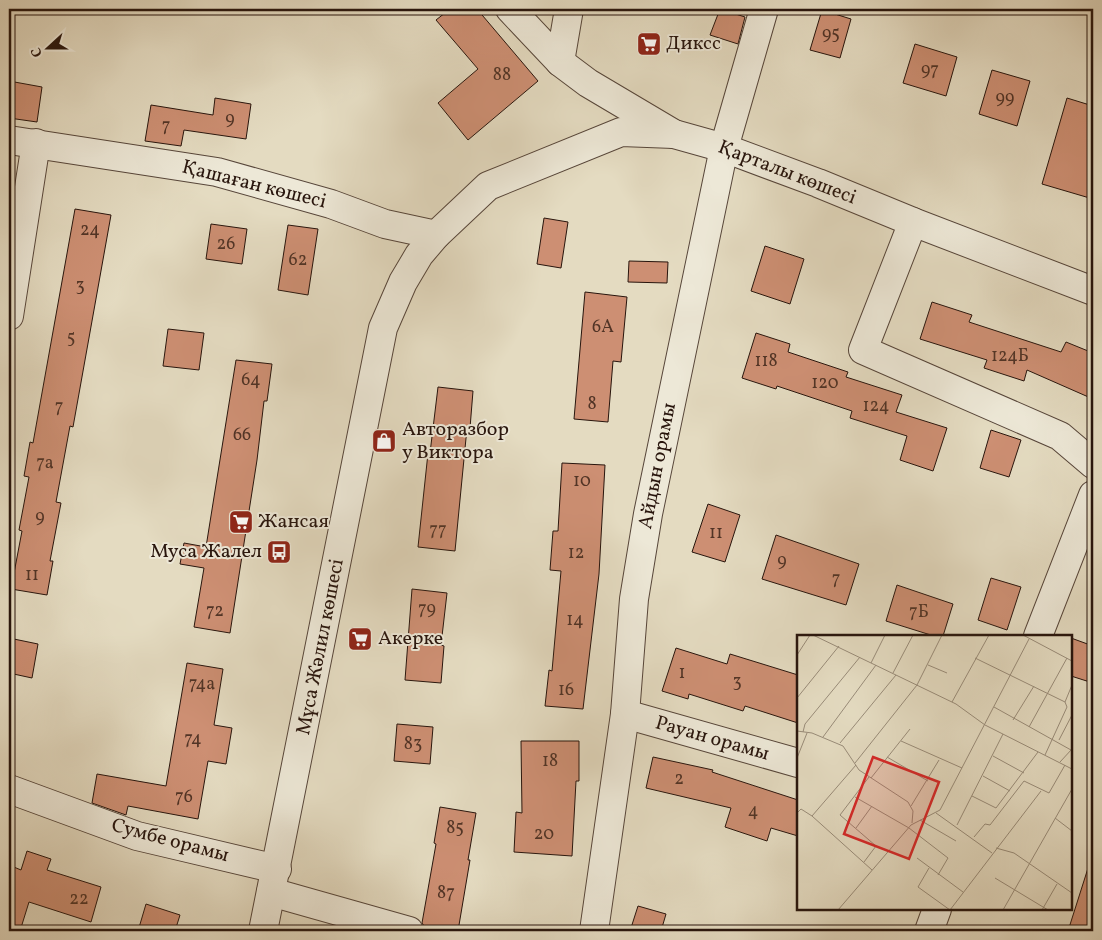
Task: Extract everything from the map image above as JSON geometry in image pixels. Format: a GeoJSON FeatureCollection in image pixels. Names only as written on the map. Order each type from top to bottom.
{"type":"FeatureCollection","features":[{"type":"Feature","properties":{"kind":"street","name":"Қарталы көшесі"},"geometry":{"type":"LineString","coordinates":[[510,9],[560,62],[588,83],[674,134],[724,148],[1093,291]]}},
{"type":"Feature","properties":{"kind":"street"},"geometry":{"type":"LineString","coordinates":[[560,62],[569,9]]}},
{"type":"Feature","properties":{"kind":"street","name":"Айдын орамы"},"geometry":{"type":"LineString","coordinates":[[594,931],[625,714],[634,600],[648,514],[724,148],[764,9]]}},
{"type":"Feature","properties":{"kind":"street","name":"Мұса Жәлил көшесі"},"geometry":{"type":"LineString","coordinates":[[263,931],[384,328],[403,282],[419,255],[436,235],[488,186],[621,132],[674,134]]}},
{"type":"Feature","properties":{"kind":"street","name":"Қашаған көшесі"},"geometry":{"type":"LineString","coordinates":[[9,140],[217,172],[331,204],[385,224],[436,235]]}},
{"type":"Feature","properties":{"kind":"street"},"geometry":{"type":"LineString","coordinates":[[9,316],[36,143]]}},
{"type":"Feature","properties":{"kind":"street"},"geometry":{"type":"LineString","coordinates":[[913,222],[863,350],[1060,436],[1093,464]]}},
{"type":"Feature","properties":{"kind":"street"},"geometry":{"type":"LineString","coordinates":[[1038,635],[1093,496]]}},
{"type":"Feature","properties":{"kind":"street","name":"Рауан орамы"},"geometry":{"type":"LineString","coordinates":[[625,714],[797,764]]}},
{"type":"Feature","properties":{"kind":"street","name":"Сумбе орамы"},"geometry":{"type":"LineString","coordinates":[[9,789],[137,836],[274,881],[409,931]]}},
{"type":"Feature","properties":{"kind":"street"},"geometry":{"type":"LineString","coordinates":[[929,931],[937,910]]}},
{"type":"Feature","properties":{"kind":"building"},"geometry":{"type":"Polygon","coordinates":[[[450,9],[477,9],[538,81],[468,140],[438,103],[478,69],[436,20],[450,9]]]}},
{"type":"Feature","properties":{"kind":"building"},"geometry":{"type":"Polygon","coordinates":[[[720,9],[745,17],[738,44],[710,35],[720,9]]]}},
{"type":"Feature","properties":{"kind":"building"},"geometry":{"type":"Polygon","coordinates":[[[822,10],[851,19],[840,58],[810,50],[822,10]]]}},
{"type":"Feature","properties":{"kind":"building"},"geometry":{"type":"Polygon","coordinates":[[[915,44],[957,57],[946,96],[903,83],[915,44]]]}},
{"type":"Feature","properties":{"kind":"building"},"geometry":{"type":"Polygon","coordinates":[[[992,70],[1030,81],[1017,126],[979,114],[992,70]]]}},
{"type":"Feature","properties":{"kind":"building"},"geometry":{"type":"Polygon","coordinates":[[[9,81],[42,87],[37,122],[9,118],[9,81]]]}},
{"type":"Feature","properties":{"kind":"building"},"geometry":{"type":"Polygon","coordinates":[[[215,98],[251,104],[246,139],[184,130],[181,146],[145,141],[151,105],[213,115],[215,98]]]}},
{"type":"Feature","properties":{"kind":"building"},"geometry":{"type":"Polygon","coordinates":[[[1067,98],[1093,106],[1093,199],[1042,184],[1067,98]]]}},
{"type":"Feature","properties":{"kind":"building"},"geometry":{"type":"Polygon","coordinates":[[[75,209],[111,215],[73,427],[70,426],[56,502],[61,503],[50,561],[53,561],[47,595],[11,589],[22,531],[19,530],[29,477],[24,476],[30,442],[33,443],[75,209]]]}},
{"type":"Feature","properties":{"kind":"building"},"geometry":{"type":"Polygon","coordinates":[[[544,218],[568,222],[561,268],[537,264],[544,218]]]}},
{"type":"Feature","properties":{"kind":"building"},"geometry":{"type":"Polygon","coordinates":[[[211,224],[247,229],[242,264],[206,259],[211,224]]]}},
{"type":"Feature","properties":{"kind":"building"},"geometry":{"type":"Polygon","coordinates":[[[288,225],[318,229],[308,295],[278,290],[288,225]]]}},
{"type":"Feature","properties":{"kind":"building"},"geometry":{"type":"Polygon","coordinates":[[[765,246],[804,259],[790,304],[751,291],[765,246]]]}},
{"type":"Feature","properties":{"kind":"building"},"geometry":{"type":"Polygon","coordinates":[[[629,261],[668,262],[667,283],[628,282],[629,261]]]}},
{"type":"Feature","properties":{"kind":"building"},"geometry":{"type":"Polygon","coordinates":[[[585,292],[627,297],[621,362],[613,361],[608,422],[574,419],[585,292]]]}},
{"type":"Feature","properties":{"kind":"building"},"geometry":{"type":"Polygon","coordinates":[[[932,302],[972,315],[969,322],[1061,352],[1066,342],[1093,353],[1093,399],[1027,370],[1024,381],[984,368],[987,360],[920,339],[932,302]]]}},
{"type":"Feature","properties":{"kind":"building"},"geometry":{"type":"Polygon","coordinates":[[[168,329],[204,333],[199,370],[163,366],[168,329]]]}},
{"type":"Feature","properties":{"kind":"building"},"geometry":{"type":"Polygon","coordinates":[[[756,333],[790,344],[788,352],[848,372],[846,377],[902,395],[896,412],[947,428],[933,471],[900,460],[907,436],[850,418],[852,411],[777,386],[776,389],[742,378],[756,333]]]}},
{"type":"Feature","properties":{"kind":"building"},"geometry":{"type":"Polygon","coordinates":[[[236,360],[272,364],[267,401],[264,401],[257,460],[230,633],[194,627],[204,568],[180,564],[184,543],[206,547],[236,360]]]}},
{"type":"Feature","properties":{"kind":"building"},"geometry":{"type":"Polygon","coordinates":[[[438,387],[473,391],[470,428],[467,428],[455,551],[418,547],[428,453],[430,453],[438,387]]]}},
{"type":"Feature","properties":{"kind":"building"},"geometry":{"type":"Polygon","coordinates":[[[991,430],[1021,440],[1009,477],[980,468],[991,430]]]}},
{"type":"Feature","properties":{"kind":"building"},"geometry":{"type":"Polygon","coordinates":[[[562,463],[605,465],[599,574],[583,709],[545,706],[549,670],[552,671],[561,571],[550,570],[553,531],[558,531],[562,463]]]}},
{"type":"Feature","properties":{"kind":"building"},"geometry":{"type":"Polygon","coordinates":[[[708,504],[740,515],[725,562],[692,552],[708,504]]]}},
{"type":"Feature","properties":{"kind":"building"},"geometry":{"type":"Polygon","coordinates":[[[776,535],[859,564],[846,605],[762,579],[776,535]]]}},
{"type":"Feature","properties":{"kind":"building"},"geometry":{"type":"Polygon","coordinates":[[[991,578],[1021,587],[1007,630],[978,620],[991,578]]]}},
{"type":"Feature","properties":{"kind":"building"},"geometry":{"type":"Polygon","coordinates":[[[897,585],[953,604],[943,635],[931,635],[886,621],[897,585]]]}},
{"type":"Feature","properties":{"kind":"building"},"geometry":{"type":"Polygon","coordinates":[[[412,589],[447,593],[441,645],[444,646],[441,683],[405,680],[412,589]]]}},
{"type":"Feature","properties":{"kind":"building"},"geometry":{"type":"Polygon","coordinates":[[[9,638],[38,644],[32,678],[9,673],[9,638]]]}},
{"type":"Feature","properties":{"kind":"building"},"geometry":{"type":"Polygon","coordinates":[[[1072,638],[1093,646],[1093,683],[1072,676],[1072,638]]]}},
{"type":"Feature","properties":{"kind":"building"},"geometry":{"type":"Polygon","coordinates":[[[676,648],[727,664],[730,654],[797,675],[797,723],[745,706],[743,711],[689,694],[688,699],[662,691],[676,648]]]}},
{"type":"Feature","properties":{"kind":"building"},"geometry":{"type":"Polygon","coordinates":[[[187,663],[223,669],[214,725],[232,728],[226,764],[208,761],[198,819],[128,806],[126,815],[92,803],[97,774],[166,786],[187,663]]]}},
{"type":"Feature","properties":{"kind":"building"},"geometry":{"type":"Polygon","coordinates":[[[397,724],[433,727],[430,764],[394,761],[397,724]]]}},
{"type":"Feature","properties":{"kind":"building"},"geometry":{"type":"Polygon","coordinates":[[[521,741],[579,741],[579,781],[576,781],[572,856],[514,852],[516,812],[522,813],[521,741]]]}},
{"type":"Feature","properties":{"kind":"building"},"geometry":{"type":"Polygon","coordinates":[[[653,757],[713,770],[712,772],[797,800],[797,836],[771,828],[767,841],[725,827],[731,808],[646,788],[653,757]]]}},
{"type":"Feature","properties":{"kind":"building"},"geometry":{"type":"Polygon","coordinates":[[[440,807],[476,813],[458,931],[424,926],[422,923],[436,844],[434,843],[440,807]]]}},
{"type":"Feature","properties":{"kind":"building"},"geometry":{"type":"Polygon","coordinates":[[[27,851],[51,859],[47,870],[101,887],[91,922],[29,902],[20,931],[9,931],[9,865],[21,870],[27,851]]]}},
{"type":"Feature","properties":{"kind":"building"},"geometry":{"type":"Polygon","coordinates":[[[1089,865],[1093,865],[1093,931],[1068,931],[1089,865]]]}},
{"type":"Feature","properties":{"kind":"building"},"geometry":{"type":"Polygon","coordinates":[[[146,904],[180,915],[175,931],[138,931],[146,904]]]}},
{"type":"Feature","properties":{"kind":"building"},"geometry":{"type":"Polygon","coordinates":[[[638,906],[666,914],[661,931],[630,931],[638,906]]]}},
{"type":"Feature","properties":{"kind":"place","name":"Диксс"},"geometry":{"type":"Point","coordinates":[649,44]}},
{"type":"Feature","properties":{"kind":"place","name":"Авторазбор у Виктора"},"geometry":{"type":"Point","coordinates":[384,441]}},
{"type":"Feature","properties":{"kind":"place","name":"Жансая"},"geometry":{"type":"Point","coordinates":[241,522]}},
{"type":"Feature","properties":{"kind":"place","name":"Муса Жалел"},"geometry":{"type":"Point","coordinates":[279,552]}},
{"type":"Feature","properties":{"kind":"place","name":"Акерке"},"geometry":{"type":"Point","coordinates":[360,639]}}]}
